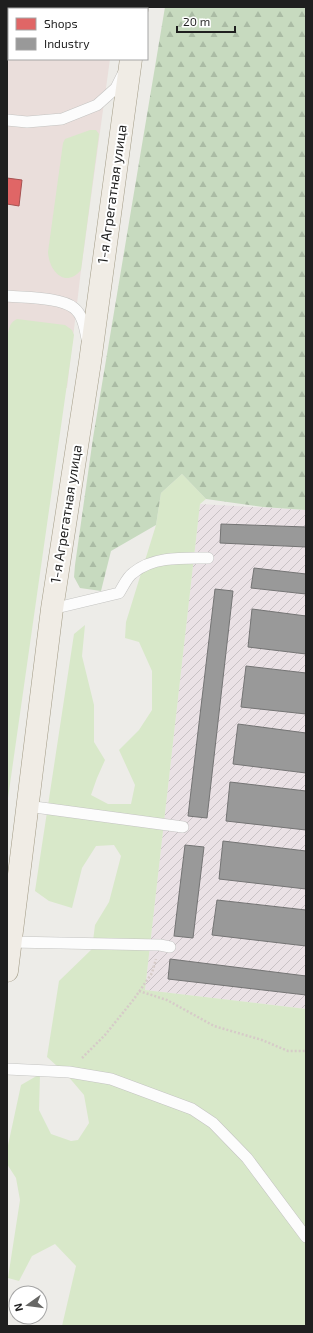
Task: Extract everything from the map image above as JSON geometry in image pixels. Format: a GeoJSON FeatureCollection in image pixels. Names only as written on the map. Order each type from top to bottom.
{"type":"FeatureCollection","features":[{"type":"Feature","properties":{"kind":"main road","name":"1-я Агрегатная улица"},"geometry":{"type":"LineString","coordinates":[[7,970],[52,609],[90,362],[131,60]]}},
{"type":"Feature","properties":{"kind":"lane"},"geometry":{"type":"LineString","coordinates":[[7,120],[27,122],[62,119],[97,105],[116,88],[130,60]]}},
{"type":"Feature","properties":{"kind":"lane"},"geometry":{"type":"LineString","coordinates":[[7,296],[57,301],[74,308],[83,321],[90,362]]}},
{"type":"Feature","properties":{"kind":"lane"},"geometry":{"type":"LineString","coordinates":[[52,609],[119,594],[132,573],[148,563],[177,558],[208,558]]}},
{"type":"Feature","properties":{"kind":"lane"},"geometry":{"type":"LineString","coordinates":[[27,806],[183,828]]}},
{"type":"Feature","properties":{"kind":"lane"},"geometry":{"type":"LineString","coordinates":[[11,942],[165,946]]}},
{"type":"Feature","properties":{"kind":"lane"},"geometry":{"type":"LineString","coordinates":[[7,1069],[69,1072],[111,1079],[192,1109],[212,1123],[247,1158],[306,1238]]}},
{"type":"Feature","properties":{"kind":"path"},"geometry":{"type":"LineString","coordinates":[[69,1072],[105,1035],[139,991],[152,973],[165,946]]}},
{"type":"Feature","properties":{"kind":"path"},"geometry":{"type":"LineString","coordinates":[[139,991],[167,1000],[214,1026],[262,1040],[288,1051],[306,1051]]}},
{"type":"Feature","properties":{"kind":"shaded area"},"geometry":{"type":"Polygon","coordinates":[[[7,30],[8,60],[110,60],[81,270],[67,388],[7,380],[7,30]]]}},
{"type":"Feature","properties":{"kind":"shaded area"},"geometry":{"type":"Polygon","coordinates":[[[200,504],[306,510],[306,1009],[145,990],[200,504]]]}},
{"type":"Feature","properties":{"kind":"green space"},"geometry":{"type":"Polygon","coordinates":[[[7,7],[60,7],[8,8],[7,30],[7,7]]]}},
{"type":"Feature","properties":{"kind":"green space"},"geometry":{"type":"Polygon","coordinates":[[[165,7],[306,7],[306,510],[263,507],[206,499],[182,474],[161,493],[156,525],[111,551],[101,591],[80,588],[74,577],[75,565],[93,438],[165,7]]]}},
{"type":"Feature","properties":{"kind":"green space"},"geometry":{"type":"Polygon","coordinates":[[[90,130],[96,130],[99,134],[81,270],[69,278],[64,278],[51,266],[48,252],[63,143],[65,139],[90,130]]]}},
{"type":"Feature","properties":{"kind":"green space"},"geometry":{"type":"Polygon","coordinates":[[[17,319],[65,325],[72,330],[74,335],[7,805],[7,340],[10,325],[17,319]]]}},
{"type":"Feature","properties":{"kind":"green space"},"geometry":{"type":"Polygon","coordinates":[[[182,474],[206,499],[200,504],[145,990],[306,1009],[306,1326],[62,1326],[76,1266],[55,1244],[32,1256],[19,1281],[8,1278],[20,1200],[16,1178],[7,1164],[7,1150],[21,1085],[40,1074],[39,1110],[51,1134],[71,1141],[78,1140],[89,1123],[84,1095],[67,1075],[47,1057],[59,981],[92,949],[95,925],[109,902],[121,856],[114,845],[96,846],[82,868],[72,908],[49,901],[35,891],[74,634],[85,625],[82,656],[94,705],[94,742],[105,760],[91,795],[108,804],[131,804],[135,785],[119,750],[139,730],[152,710],[152,671],[139,642],[125,638],[126,622],[156,525],[161,493],[182,474]]]}},
{"type":"Feature","properties":{"kind":"building: Shops"},"geometry":{"type":"Polygon","coordinates":[[[7,178],[22,180],[19,206],[7,204],[7,178]]]}},
{"type":"Feature","properties":{"kind":"building: Industry"},"geometry":{"type":"Polygon","coordinates":[[[221,524],[306,527],[306,547],[220,543],[221,524]]]}},
{"type":"Feature","properties":{"kind":"building: Industry"},"geometry":{"type":"Polygon","coordinates":[[[254,568],[306,574],[306,594],[251,588],[254,568]]]}},
{"type":"Feature","properties":{"kind":"building: Industry"},"geometry":{"type":"Polygon","coordinates":[[[215,589],[233,591],[207,818],[188,816],[215,589]]]}},
{"type":"Feature","properties":{"kind":"building: Industry"},"geometry":{"type":"Polygon","coordinates":[[[252,609],[306,616],[306,654],[248,647],[252,609]]]}},
{"type":"Feature","properties":{"kind":"building: Industry"},"geometry":{"type":"Polygon","coordinates":[[[246,666],[306,673],[306,714],[241,707],[246,666]]]}},
{"type":"Feature","properties":{"kind":"building: Industry"},"geometry":{"type":"Polygon","coordinates":[[[238,724],[306,733],[306,773],[233,764],[238,724]]]}},
{"type":"Feature","properties":{"kind":"building: Industry"},"geometry":{"type":"Polygon","coordinates":[[[230,782],[306,791],[306,830],[226,821],[230,782]]]}},
{"type":"Feature","properties":{"kind":"building: Industry"},"geometry":{"type":"Polygon","coordinates":[[[223,841],[306,851],[306,889],[219,879],[223,841]]]}},
{"type":"Feature","properties":{"kind":"building: Industry"},"geometry":{"type":"Polygon","coordinates":[[[185,845],[204,847],[193,938],[174,936],[185,845]]]}},
{"type":"Feature","properties":{"kind":"building: Industry"},"geometry":{"type":"Polygon","coordinates":[[[217,900],[306,910],[306,946],[212,935],[217,900]]]}},
{"type":"Feature","properties":{"kind":"building: Industry"},"geometry":{"type":"Polygon","coordinates":[[[170,959],[306,976],[306,995],[168,979],[170,959]]]}}]}
